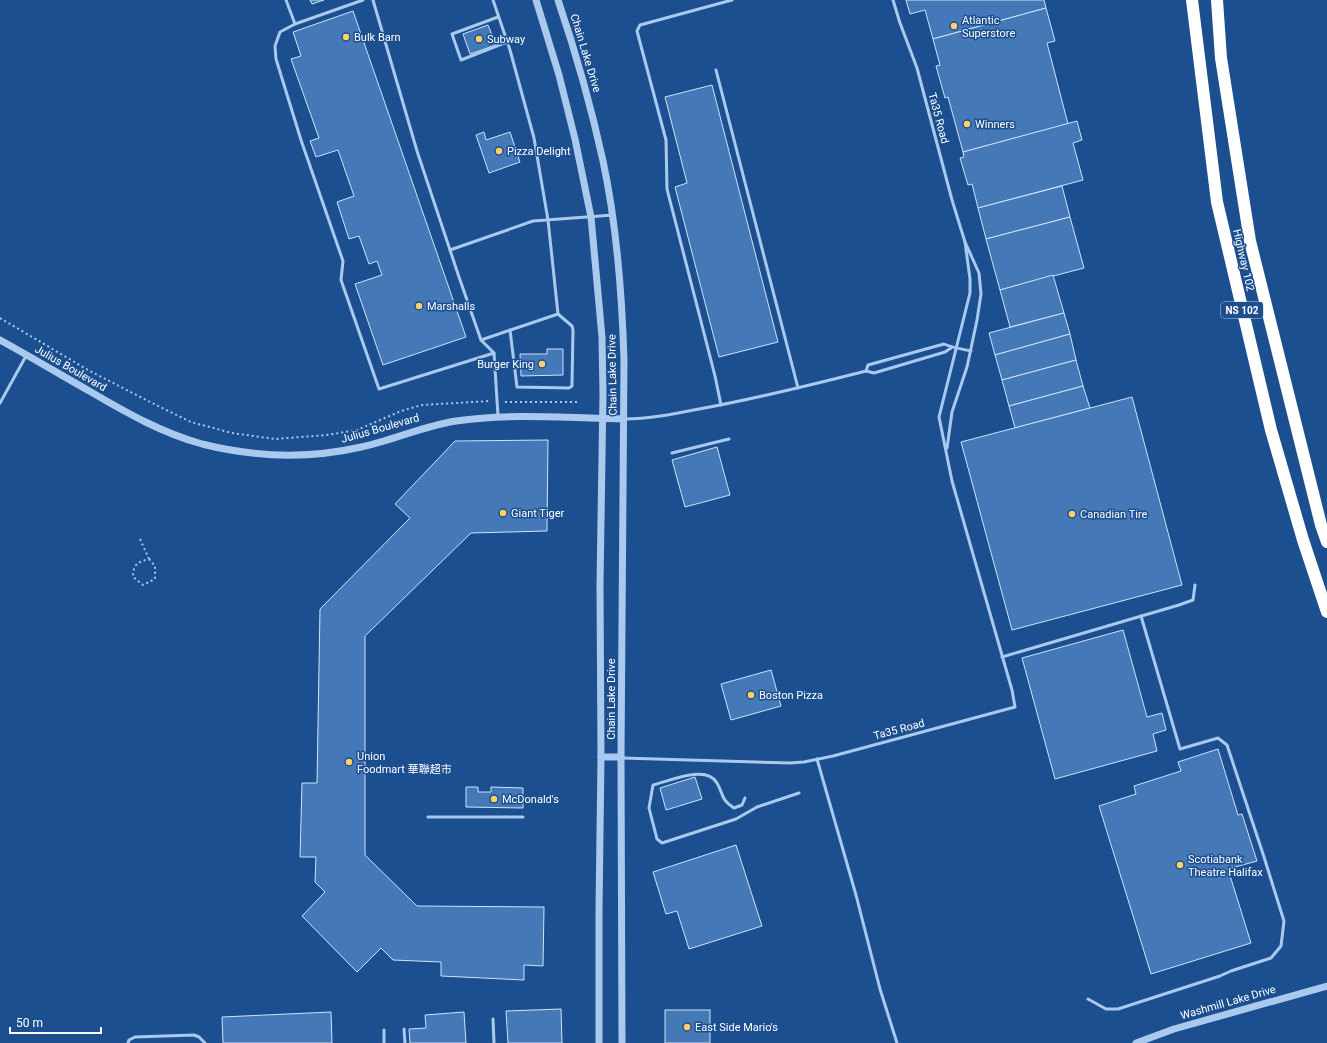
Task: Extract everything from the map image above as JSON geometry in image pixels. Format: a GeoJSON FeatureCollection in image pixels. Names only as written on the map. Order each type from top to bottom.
{"type":"FeatureCollection","features":[{"type":"Feature","properties":{"kind":"highway"},"geometry":{"type":"LineString","coordinates":[[1184,0],[1217,202]]}},
{"type":"Feature","properties":{"kind":"highway","name":"Highway 102"},"geometry":{"type":"LineString","coordinates":[[1192,0],[1217,202],[1271,430],[1303,540],[1327,612]]}},
{"type":"Feature","properties":{"kind":"highway","name":"Highway 102"},"geometry":{"type":"LineString","coordinates":[[1218,0],[1221,58],[1250,241],[1321,525],[1327,542]]}},
{"type":"Feature","properties":{"kind":"street","name":"Chain Lake Drive"},"geometry":{"type":"LineString","coordinates":[[536,0],[559,75],[575,139],[591,217],[602,337],[603,419],[600,584],[601,757],[599,1043]]}},
{"type":"Feature","properties":{"kind":"street","name":"Chain Lake Drive"},"geometry":{"type":"LineString","coordinates":[[558,0],[590,104],[603,162],[617,246],[622,317],[624,360],[621,758],[622,1043]]}},
{"type":"Feature","properties":{"kind":"street","name":"Julius Boulevard"},"geometry":{"type":"LineString","coordinates":[[0,340],[150,424],[183,438],[200,443],[218,448],[254,454],[290,455],[344,451],[379,443],[442,423],[498,416],[624,419]]}},
{"type":"Feature","properties":{"kind":"street"},"geometry":{"type":"LineString","coordinates":[[601,757],[621,758]]}},
{"type":"Feature","properties":{"kind":"street","name":"Washmill Lake Drive"},"geometry":{"type":"LineString","coordinates":[[1136,1043],[1174,1029],[1327,986]]}},
{"type":"Feature","properties":{"kind":"lane"},"geometry":{"type":"LineString","coordinates":[[286,0],[295,24]]}},
{"type":"Feature","properties":{"kind":"lane"},"geometry":{"type":"LineString","coordinates":[[363,0],[295,24],[280,32],[275,46],[276,59],[301,140],[343,261],[340,280],[379,389],[494,354]]}},
{"type":"Feature","properties":{"kind":"lane"},"geometry":{"type":"LineString","coordinates":[[373,0],[417,150],[450,250],[481,340],[494,354],[498,416]]}},
{"type":"Feature","properties":{"kind":"lane"},"geometry":{"type":"LineString","coordinates":[[492,0],[507,42],[534,138],[548,220],[558,314],[572,326],[573,330],[572,386],[569,388],[517,387],[510,330]]}},
{"type":"Feature","properties":{"kind":"lane"},"geometry":{"type":"LineString","coordinates":[[721,405],[716,376],[667,189],[666,140],[637,31],[640,25],[732,0]]}},
{"type":"Feature","properties":{"kind":"lane","name":"Ta35 Road"},"geometry":{"type":"LineString","coordinates":[[894,0],[900,23],[917,68],[952,200],[965,242],[979,273],[981,294],[971,351],[952,412],[947,452]]}},
{"type":"Feature","properties":{"kind":"lane"},"geometry":{"type":"LineString","coordinates":[[498,17],[452,34],[461,60],[507,42]]}},
{"type":"Feature","properties":{"kind":"lane"},"geometry":{"type":"LineString","coordinates":[[716,70],[798,388]]}},
{"type":"Feature","properties":{"kind":"lane"},"geometry":{"type":"LineString","coordinates":[[450,250],[533,221],[613,215]]}},
{"type":"Feature","properties":{"kind":"lane","name":"Ta35 Road"},"geometry":{"type":"LineString","coordinates":[[817,759],[1015,707],[1012,690],[952,481],[939,416],[970,293],[965,242]]}},
{"type":"Feature","properties":{"kind":"lane"},"geometry":{"type":"LineString","coordinates":[[481,340],[558,314]]}},
{"type":"Feature","properties":{"kind":"lane"},"geometry":{"type":"LineString","coordinates":[[866,371],[868,365],[944,344],[951,348],[971,351]]}},
{"type":"Feature","properties":{"kind":"lane"},"geometry":{"type":"LineString","coordinates":[[624,419],[643,419],[721,405],[866,371],[874,373],[946,352],[951,348]]}},
{"type":"Feature","properties":{"kind":"lane"},"geometry":{"type":"LineString","coordinates":[[0,403],[26,355]]}},
{"type":"Feature","properties":{"kind":"lane"},"geometry":{"type":"LineString","coordinates":[[672,453],[729,439]]}},
{"type":"Feature","properties":{"kind":"lane"},"geometry":{"type":"LineString","coordinates":[[1002,657],[1193,600],[1195,585]]}},
{"type":"Feature","properties":{"kind":"lane"},"geometry":{"type":"LineString","coordinates":[[1088,999],[1106,1009],[1118,1009],[1271,958],[1281,946],[1284,921],[1227,746],[1218,738],[1180,749],[1141,616]]}},
{"type":"Feature","properties":{"kind":"lane"},"geometry":{"type":"LineString","coordinates":[[621,758],[790,763],[817,759],[856,895],[880,990],[897,1043]]}},
{"type":"Feature","properties":{"kind":"lane"},"geometry":{"type":"LineString","coordinates":[[745,798],[742,805],[734,808],[726,803],[717,781],[709,775],[696,773],[653,785],[649,808],[657,839],[662,842],[736,819],[757,807],[799,793]]}},
{"type":"Feature","properties":{"kind":"lane"},"geometry":{"type":"LineString","coordinates":[[428,817],[523,816]]}},
{"type":"Feature","properties":{"kind":"lane"},"geometry":{"type":"LineString","coordinates":[[493,1019],[494,1043]]}},
{"type":"Feature","properties":{"kind":"lane"},"geometry":{"type":"LineString","coordinates":[[404,1029],[405,1043]]}},
{"type":"Feature","properties":{"kind":"lane"},"geometry":{"type":"LineString","coordinates":[[384,1030],[384,1043]]}},
{"type":"Feature","properties":{"kind":"lane"},"geometry":{"type":"LineString","coordinates":[[128,1043],[129,1040],[135,1037],[194,1035],[199,1037],[205,1043]]}},
{"type":"Feature","properties":{"kind":"path"},"geometry":{"type":"LineString","coordinates":[[0,318],[88,370],[152,403],[191,422],[232,433],[275,439],[327,435],[357,430],[400,411],[422,405],[444,403],[580,402]]}},
{"type":"Feature","properties":{"kind":"path"},"geometry":{"type":"LineString","coordinates":[[140,539],[149,559],[155,566],[155,579],[143,586],[133,577],[133,570],[138,562],[149,559]]}},
{"type":"Feature","properties":{"kind":"building"},"geometry":{"type":"Polygon","coordinates":[[[310,0],[324,0],[312,4],[310,0]]]}},
{"type":"Feature","properties":{"kind":"building","name":"Atlantic Superstore"},"geometry":{"type":"Polygon","coordinates":[[[906,0],[1044,0],[1046,8],[933,39],[925,10],[910,14],[906,0]]]}},
{"type":"Feature","properties":{"kind":"building"},"geometry":{"type":"Polygon","coordinates":[[[1046,8],[1055,41],[1047,43],[1068,124],[963,152],[948,97],[945,98],[936,66],[940,65],[933,39],[1046,8]]]}},
{"type":"Feature","properties":{"kind":"building"},"geometry":{"type":"Polygon","coordinates":[[[353,11],[466,337],[383,365],[355,284],[382,275],[377,261],[369,264],[359,236],[349,239],[337,202],[354,196],[338,150],[316,157],[310,141],[319,138],[291,59],[301,56],[293,32],[353,11]]]}},
{"type":"Feature","properties":{"kind":"building","name":"Subway"},"geometry":{"type":"Polygon","coordinates":[[[488,25],[496,45],[470,54],[463,34],[488,25]]]}},
{"type":"Feature","properties":{"kind":"building"},"geometry":{"type":"Polygon","coordinates":[[[712,85],[778,342],[719,357],[675,187],[687,183],[665,97],[712,85]]]}},
{"type":"Feature","properties":{"kind":"building"},"geometry":{"type":"Polygon","coordinates":[[[1077,121],[1082,140],[1073,143],[1083,180],[978,208],[972,184],[968,185],[960,158],[964,157],[963,152],[1077,121]]]}},
{"type":"Feature","properties":{"kind":"building","name":"Pizza Delight"},"geometry":{"type":"Polygon","coordinates":[[[484,132],[486,140],[510,132],[520,162],[489,173],[476,135],[484,132]]]}},
{"type":"Feature","properties":{"kind":"building"},"geometry":{"type":"Polygon","coordinates":[[[1062,186],[1070,217],[986,239],[978,208],[1062,186]]]}},
{"type":"Feature","properties":{"kind":"building"},"geometry":{"type":"Polygon","coordinates":[[[1070,217],[1084,268],[1000,290],[986,239],[1070,217]]]}},
{"type":"Feature","properties":{"kind":"building"},"geometry":{"type":"Polygon","coordinates":[[[1053,275],[1064,313],[1010,327],[1000,290],[1053,275]]]}},
{"type":"Feature","properties":{"kind":"building"},"geometry":{"type":"Polygon","coordinates":[[[1064,313],[1070,334],[995,355],[989,333],[1064,313]]]}},
{"type":"Feature","properties":{"kind":"building"},"geometry":{"type":"Polygon","coordinates":[[[1070,334],[1076,360],[1002,380],[995,355],[1070,334]]]}},
{"type":"Feature","properties":{"kind":"building","name":"Burger King"},"geometry":{"type":"Polygon","coordinates":[[[547,349],[563,349],[563,375],[521,376],[520,354],[547,354],[547,349]]]}},
{"type":"Feature","properties":{"kind":"building"},"geometry":{"type":"Polygon","coordinates":[[[1076,360],[1083,386],[1009,406],[1002,380],[1076,360]]]}},
{"type":"Feature","properties":{"kind":"building"},"geometry":{"type":"Polygon","coordinates":[[[1083,386],[1090,408],[1015,428],[1009,406],[1083,386]]]}},
{"type":"Feature","properties":{"kind":"building","name":"Canadian Tire"},"geometry":{"type":"Polygon","coordinates":[[[1132,397],[1182,585],[1012,630],[961,442],[1132,397]]]}},
{"type":"Feature","properties":{"kind":"building"},"geometry":{"type":"Polygon","coordinates":[[[548,440],[547,531],[471,533],[365,636],[365,855],[417,906],[544,907],[543,966],[524,965],[524,980],[441,976],[441,962],[393,960],[381,948],[357,972],[302,916],[325,892],[315,882],[316,857],[300,857],[302,783],[317,783],[320,609],[410,518],[395,504],[455,441],[548,440]]]}},
{"type":"Feature","properties":{"kind":"building"},"geometry":{"type":"Polygon","coordinates":[[[717,447],[730,495],[685,507],[672,460],[717,447]]]}},
{"type":"Feature","properties":{"kind":"building"},"geometry":{"type":"Polygon","coordinates":[[[1123,630],[1147,717],[1162,713],[1166,730],[1153,734],[1157,751],[1055,779],[1022,658],[1123,630]]]}},
{"type":"Feature","properties":{"kind":"building","name":"Boston Pizza"},"geometry":{"type":"Polygon","coordinates":[[[771,670],[781,706],[731,720],[721,684],[771,670]]]}},
{"type":"Feature","properties":{"kind":"building","name":"Scotiabank Theatre Halifax"},"geometry":{"type":"Polygon","coordinates":[[[1218,749],[1238,815],[1242,814],[1257,861],[1228,869],[1251,943],[1151,974],[1099,806],[1136,794],[1134,786],[1181,771],[1178,762],[1218,749]]]}},
{"type":"Feature","properties":{"kind":"building"},"geometry":{"type":"Polygon","coordinates":[[[695,777],[702,799],[666,810],[660,788],[695,777]]]}},
{"type":"Feature","properties":{"kind":"building","name":"McDonald's"},"geometry":{"type":"Polygon","coordinates":[[[466,787],[478,787],[478,792],[491,792],[491,787],[523,788],[523,808],[466,807],[466,787]]]}},
{"type":"Feature","properties":{"kind":"building"},"geometry":{"type":"Polygon","coordinates":[[[736,845],[762,926],[689,949],[677,911],[666,914],[653,872],[736,845]]]}},
{"type":"Feature","properties":{"kind":"building"},"geometry":{"type":"Polygon","coordinates":[[[561,1009],[562,1043],[508,1043],[506,1011],[561,1009]]]}},
{"type":"Feature","properties":{"kind":"building","name":"East Side Mario's"},"geometry":{"type":"Polygon","coordinates":[[[665,1010],[710,1010],[710,1043],[665,1043],[665,1010]]]}},
{"type":"Feature","properties":{"kind":"building"},"geometry":{"type":"Polygon","coordinates":[[[331,1012],[332,1043],[223,1043],[222,1017],[331,1012]]]}},
{"type":"Feature","properties":{"kind":"building"},"geometry":{"type":"Polygon","coordinates":[[[464,1012],[466,1043],[410,1043],[409,1029],[426,1028],[425,1015],[464,1012]]]}},
{"type":"Feature","properties":{"kind":"place","name":"Atlantic Superstore"},"geometry":{"type":"Point","coordinates":[954,26]}},
{"type":"Feature","properties":{"kind":"place","name":"Bulk Barn"},"geometry":{"type":"Point","coordinates":[346,37]}},
{"type":"Feature","properties":{"kind":"place","name":"Subway"},"geometry":{"type":"Point","coordinates":[479,39]}},
{"type":"Feature","properties":{"kind":"place","name":"Winners"},"geometry":{"type":"Point","coordinates":[967,124]}},
{"type":"Feature","properties":{"kind":"place","name":"Pizza Delight"},"geometry":{"type":"Point","coordinates":[499,151]}},
{"type":"Feature","properties":{"kind":"place","name":"Marshalls"},"geometry":{"type":"Point","coordinates":[419,306]}},
{"type":"Feature","properties":{"kind":"place","name":"Burger King"},"geometry":{"type":"Point","coordinates":[542,364]}},
{"type":"Feature","properties":{"kind":"place","name":"Giant Tiger"},"geometry":{"type":"Point","coordinates":[503,513]}},
{"type":"Feature","properties":{"kind":"place","name":"Canadian Tire"},"geometry":{"type":"Point","coordinates":[1072,514]}},
{"type":"Feature","properties":{"kind":"place","name":"Boston Pizza"},"geometry":{"type":"Point","coordinates":[751,695]}},
{"type":"Feature","properties":{"kind":"place","name":"Union Foodmart 華聯超市"},"geometry":{"type":"Point","coordinates":[349,762]}},
{"type":"Feature","properties":{"kind":"place","name":"McDonald's"},"geometry":{"type":"Point","coordinates":[494,799]}},
{"type":"Feature","properties":{"kind":"place","name":"Scotiabank Theatre Halifax"},"geometry":{"type":"Point","coordinates":[1180,865]}},
{"type":"Feature","properties":{"kind":"place","name":"East Side Mario's"},"geometry":{"type":"Point","coordinates":[687,1027]}}]}
